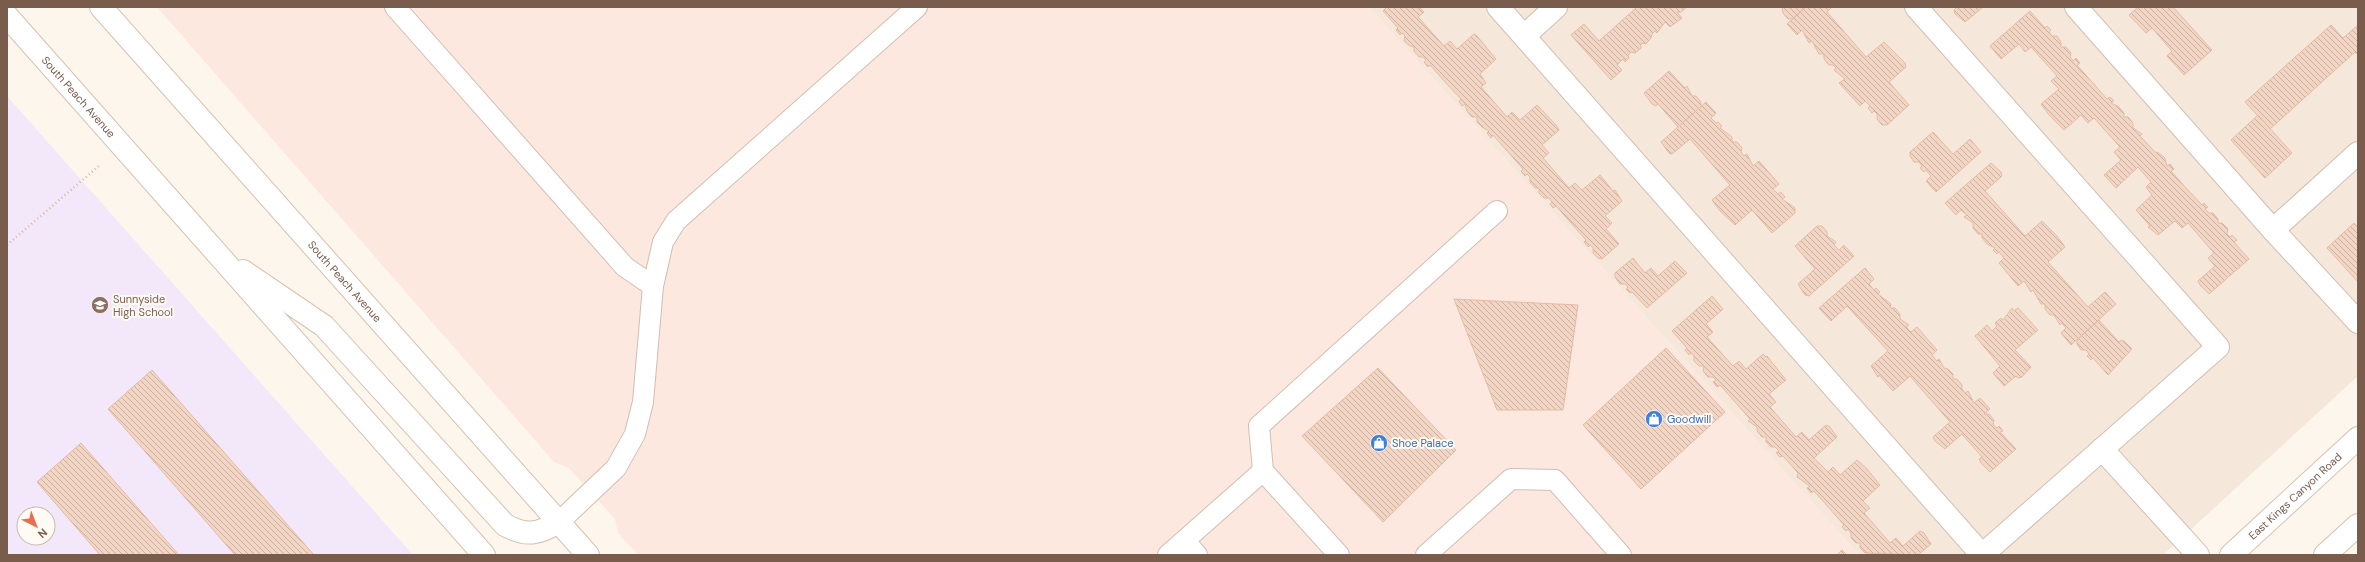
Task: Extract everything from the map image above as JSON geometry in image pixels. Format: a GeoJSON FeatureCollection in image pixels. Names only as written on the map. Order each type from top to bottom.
{"type":"FeatureCollection","features":[{"type":"Feature","properties":{"kind":"street","name":"South Peach Avenue"},"geometry":{"type":"LineString","coordinates":[[101,7],[588,555]]}},
{"type":"Feature","properties":{"kind":"street"},"geometry":{"type":"LineString","coordinates":[[1498,7],[1982,555],[2218,346],[1916,7]]}},
{"type":"Feature","properties":{"kind":"street"},"geometry":{"type":"LineString","coordinates":[[1524,36],[1556,7]]}},
{"type":"Feature","properties":{"kind":"street"},"geometry":{"type":"LineString","coordinates":[[2076,7],[2273,230],[2358,322]]}},
{"type":"Feature","properties":{"kind":"street","name":"South Peach Avenue"},"geometry":{"type":"LineString","coordinates":[[7,16],[484,555]]}},
{"type":"Feature","properties":{"kind":"street"},"geometry":{"type":"LineString","coordinates":[[2273,230],[2358,153]]}},
{"type":"Feature","properties":{"kind":"street"},"geometry":{"type":"LineString","coordinates":[[216,252],[324,326],[505,525],[516,531],[529,534],[542,532],[559,522]]}},
{"type":"Feature","properties":{"kind":"street","name":"East Kings Canyon Road"},"geometry":{"type":"LineString","coordinates":[[2231,555],[2358,438]]}},
{"type":"Feature","properties":{"kind":"street"},"geometry":{"type":"LineString","coordinates":[[2102,449],[2198,555]]}},
{"type":"Feature","properties":{"kind":"street"},"geometry":{"type":"LineString","coordinates":[[2325,555],[2358,525]]}},
{"type":"Feature","properties":{"kind":"lane"},"geometry":{"type":"LineString","coordinates":[[395,7],[625,267],[653,286]]}},
{"type":"Feature","properties":{"kind":"lane"},"geometry":{"type":"LineString","coordinates":[[559,522],[616,468],[635,434],[643,402],[653,286],[663,242],[676,221],[917,7]]}},
{"type":"Feature","properties":{"kind":"lane"},"geometry":{"type":"LineString","coordinates":[[1339,555],[1263,471],[1260,426],[1497,211]]}},
{"type":"Feature","properties":{"kind":"lane"},"geometry":{"type":"LineString","coordinates":[[1168,555],[1191,548],[1263,471]]}},
{"type":"Feature","properties":{"kind":"lane"},"geometry":{"type":"LineString","coordinates":[[1426,555],[1511,478],[1555,480],[1621,555]]}},
{"type":"Feature","properties":{"kind":"path"},"geometry":{"type":"LineString","coordinates":[[7,245],[122,147]]}},
{"type":"Feature","properties":{"kind":"shaded area"},"geometry":{"type":"Polygon","coordinates":[[[157,7],[1369,7],[1859,555],[638,555],[618,533],[615,519],[569,468],[554,462],[157,7]]]}},
{"type":"Feature","properties":{"kind":"shaded area"},"geometry":{"type":"Polygon","coordinates":[[[1369,7],[2358,7],[2358,376],[2163,555],[1859,555],[1369,7]]]}},
{"type":"Feature","properties":{"kind":"shaded area","name":"Sunnyside High School"},"geometry":{"type":"Polygon","coordinates":[[[7,96],[413,555],[7,555],[7,96]]]}},
{"type":"Feature","properties":{"kind":"building"},"geometry":{"type":"Polygon","coordinates":[[[1387,7],[1419,7],[1424,12],[1418,17],[1444,46],[1450,41],[1457,49],[1474,34],[1477,36],[1496,59],[1480,74],[1486,83],[1481,87],[1507,117],[1512,112],[1520,120],[1537,105],[1557,126],[1559,130],[1542,145],[1549,153],[1543,158],[1569,188],[1575,183],[1582,190],[1600,175],[1613,191],[1615,190],[1622,201],[1605,216],[1612,223],[1606,229],[1619,244],[1602,259],[1598,258],[1593,253],[1593,248],[1590,245],[1588,247],[1584,242],[1586,240],[1556,206],[1553,208],[1550,204],[1552,202],[1549,198],[1544,198],[1539,193],[1539,188],[1535,188],[1530,182],[1530,177],[1527,174],[1525,176],[1521,171],[1523,169],[1493,135],[1491,138],[1487,133],[1489,131],[1477,122],[1477,117],[1472,117],[1467,111],[1465,104],[1462,106],[1459,101],[1461,99],[1430,65],[1428,67],[1424,62],[1426,60],[1423,57],[1419,57],[1414,51],[1414,47],[1410,46],[1404,41],[1405,36],[1402,33],[1400,35],[1396,30],[1398,28],[1383,11],[1387,7]]]}},
{"type":"Feature","properties":{"kind":"building"},"geometry":{"type":"Polygon","coordinates":[[[1637,7],[1687,7],[1681,12],[1677,12],[1682,18],[1670,27],[1665,22],[1657,33],[1655,31],[1652,34],[1651,38],[1646,44],[1641,43],[1641,48],[1635,53],[1631,52],[1628,55],[1629,58],[1625,62],[1623,59],[1617,65],[1622,70],[1611,80],[1571,35],[1584,24],[1599,41],[1637,7]]]}},
{"type":"Feature","properties":{"kind":"building"},"geometry":{"type":"Polygon","coordinates":[[[1782,7],[1806,7],[1792,19],[1788,19],[1783,13],[1782,7]]]}},
{"type":"Feature","properties":{"kind":"building"},"geometry":{"type":"Polygon","coordinates":[[[1806,7],[1832,7],[1827,12],[1866,57],[1884,42],[1905,63],[1906,67],[1889,82],[1909,105],[1887,125],[1882,125],[1877,119],[1877,114],[1874,111],[1872,113],[1868,108],[1870,106],[1865,101],[1860,106],[1839,83],[1845,79],[1834,70],[1836,68],[1833,65],[1829,65],[1824,59],[1824,54],[1819,54],[1812,41],[1809,43],[1802,30],[1797,35],[1787,24],[1806,7]]]}},
{"type":"Feature","properties":{"kind":"building"},"geometry":{"type":"Polygon","coordinates":[[[1957,7],[1983,7],[1965,22],[1955,14],[1954,10],[1957,7]]]}},
{"type":"Feature","properties":{"kind":"building"},"geometry":{"type":"Polygon","coordinates":[[[2138,7],[2173,7],[2212,50],[2184,75],[2167,56],[2172,51],[2152,28],[2146,33],[2129,15],[2138,7]]]}},
{"type":"Feature","properties":{"kind":"building"},"geometry":{"type":"Polygon","coordinates":[[[2030,11],[2045,28],[2047,26],[2051,30],[2049,32],[2052,36],[2057,36],[2061,42],[2061,47],[2066,47],[2071,53],[2070,57],[2073,61],[2076,58],[2080,63],[2077,65],[2107,99],[2110,97],[2114,101],[2111,103],[2119,107],[2124,113],[2124,117],[2128,117],[2133,123],[2133,128],[2142,134],[2140,136],[2155,152],[2159,153],[2165,158],[2167,166],[2170,164],[2174,169],[2171,171],[2202,205],[2204,203],[2208,207],[2205,209],[2209,213],[2213,213],[2218,219],[2218,223],[2222,223],[2228,229],[2227,234],[2230,237],[2232,235],[2237,240],[2234,242],[2249,259],[2209,294],[2198,281],[2215,266],[2208,258],[2214,253],[2188,223],[2182,228],[2175,221],[2158,235],[2148,227],[2150,226],[2136,210],[2152,195],[2146,187],[2151,182],[2138,167],[2116,188],[2104,175],[2121,160],[2114,152],[2120,147],[2094,118],[2088,123],[2081,115],[2064,130],[2049,115],[2041,104],[2059,89],[2051,81],[2057,76],[2031,47],[2025,52],[2019,44],[2001,59],[1990,46],[2030,11]]]}},
{"type":"Feature","properties":{"kind":"building"},"geometry":{"type":"Polygon","coordinates":[[[2331,25],[2343,38],[2358,25],[2358,55],[2355,52],[2270,129],[2245,102],[2331,25]]]}},
{"type":"Feature","properties":{"kind":"building"},"geometry":{"type":"Polygon","coordinates":[[[1669,71],[1685,88],[1687,86],[1692,96],[1696,96],[1701,102],[1701,107],[1678,127],[1658,104],[1656,106],[1652,104],[1644,93],[1669,71]]]}},
{"type":"Feature","properties":{"kind":"building"},"geometry":{"type":"Polygon","coordinates":[[[1706,102],[1716,113],[1711,118],[1716,123],[1718,122],[1722,126],[1720,128],[1732,137],[1732,142],[1737,142],[1742,148],[1741,152],[1744,156],[1747,154],[1753,166],[1759,161],[1779,184],[1773,189],[1778,194],[1781,192],[1785,197],[1782,199],[1795,208],[1795,213],[1772,233],[1752,210],[1735,225],[1720,211],[1712,200],[1730,185],[1690,139],[1672,154],[1669,153],[1661,142],[1706,102]]]}},
{"type":"Feature","properties":{"kind":"building"},"geometry":{"type":"Polygon","coordinates":[[[2258,115],[2292,153],[2265,178],[2231,140],[2258,115]]]}},
{"type":"Feature","properties":{"kind":"building"},"geometry":{"type":"Polygon","coordinates":[[[1933,132],[1953,154],[1970,139],[1981,152],[1936,192],[1926,181],[1931,176],[1926,170],[1924,172],[1920,168],[1922,166],[1919,162],[1914,162],[1910,156],[1910,152],[1933,132]]]}},
{"type":"Feature","properties":{"kind":"building"},"geometry":{"type":"Polygon","coordinates":[[[1991,163],[2001,172],[2002,176],[1985,191],[2025,236],[2042,221],[2057,236],[2065,247],[2048,262],[2088,307],[2105,292],[2116,304],[2071,345],[2061,333],[2066,328],[2062,323],[2060,325],[2054,315],[2050,315],[2045,309],[2045,304],[2041,304],[2033,290],[2031,292],[2024,281],[2018,286],[1999,263],[2004,258],[1999,252],[1997,254],[1993,250],[1995,248],[1987,244],[1982,238],[1982,234],[1978,234],[1973,228],[1973,223],[1964,217],[1967,215],[1961,210],[1956,215],[1945,203],[1991,163]]]}},
{"type":"Feature","properties":{"kind":"building"},"geometry":{"type":"Polygon","coordinates":[[[2354,223],[2358,228],[2358,282],[2327,248],[2354,223]]]}},
{"type":"Feature","properties":{"kind":"building"},"geometry":{"type":"Polygon","coordinates":[[[1817,226],[1822,226],[1827,232],[1827,236],[1836,242],[1834,245],[1839,250],[1844,245],[1854,256],[1809,296],[1805,295],[1798,284],[1815,269],[1795,246],[1817,226]]]}},
{"type":"Feature","properties":{"kind":"building"},"geometry":{"type":"Polygon","coordinates":[[[1633,258],[1645,273],[1651,268],[1658,276],[1675,261],[1687,273],[1647,308],[1632,292],[1630,293],[1626,289],[1628,287],[1625,284],[1620,284],[1615,277],[1615,273],[1633,258]]]}},
{"type":"Feature","properties":{"kind":"building"},"geometry":{"type":"Polygon","coordinates":[[[1865,268],[1874,279],[1869,284],[1874,290],[1876,288],[1880,292],[1878,294],[1891,304],[1890,308],[1895,308],[1900,314],[1900,319],[1909,325],[1906,327],[1911,332],[1917,327],[1937,350],[1932,355],[1937,361],[1939,359],[1944,368],[1948,369],[1953,374],[1953,379],[1957,379],[1962,385],[1962,389],[1965,393],[1968,391],[1974,403],[1980,398],[1990,409],[1984,414],[1989,414],[1994,420],[1993,425],[1997,428],[1999,426],[2003,431],[2000,432],[2016,449],[1990,472],[1981,463],[1979,459],[1982,457],[1962,434],[1945,449],[1935,441],[1933,437],[1950,422],[1910,376],[1893,391],[1879,375],[1878,377],[1871,366],[1888,351],[1847,306],[1831,321],[1819,308],[1865,268]]]}},
{"type":"Feature","properties":{"kind":"building"},"geometry":{"type":"Polygon","coordinates":[[[1712,296],[1723,309],[1706,324],[1713,332],[1707,337],[1733,366],[1739,361],[1746,369],[1763,354],[1766,357],[1767,356],[1786,380],[1769,394],[1776,402],[1770,407],[1796,437],[1802,432],[1809,440],[1826,425],[1830,427],[1837,437],[1814,458],[1828,472],[1833,467],[1840,475],[1857,460],[1867,469],[1880,485],[1863,501],[1870,508],[1864,513],[1890,543],[1896,538],[1903,546],[1920,531],[1924,533],[1931,544],[1918,555],[1865,553],[1860,548],[1860,543],[1856,543],[1851,538],[1851,533],[1848,529],[1846,531],[1842,527],[1844,525],[1814,491],[1811,493],[1807,488],[1810,486],[1797,477],[1798,473],[1783,456],[1780,457],[1776,453],[1779,451],[1775,447],[1771,447],[1766,442],[1766,437],[1762,437],[1757,431],[1757,427],[1748,421],[1750,419],[1720,385],[1717,387],[1713,382],[1716,380],[1713,377],[1708,377],[1703,371],[1704,366],[1699,366],[1694,361],[1694,356],[1691,353],[1689,355],[1685,350],[1687,348],[1672,331],[1712,296]]]}},
{"type":"Feature","properties":{"kind":"building"},"geometry":{"type":"Polygon","coordinates":[[[1454,299],[1578,305],[1563,410],[1497,410],[1454,299]]]}},
{"type":"Feature","properties":{"kind":"building"},"geometry":{"type":"Polygon","coordinates":[[[2012,308],[2014,311],[2018,308],[2038,330],[2015,350],[2031,367],[2022,377],[2018,378],[2016,376],[2004,386],[1993,373],[2000,366],[1975,336],[1987,325],[1992,331],[1997,326],[1995,323],[2001,318],[2003,320],[2012,308]]]}},
{"type":"Feature","properties":{"kind":"building"},"geometry":{"type":"Polygon","coordinates":[[[2099,320],[2119,342],[2122,340],[2132,349],[2108,375],[2093,358],[2091,360],[2087,356],[2089,354],[2086,350],[2081,350],[2077,344],[2077,340],[2099,320]]]}},
{"type":"Feature","properties":{"kind":"building","name":"Goodwill"},"geometry":{"type":"Polygon","coordinates":[[[1666,348],[1725,412],[1641,489],[1583,425],[1666,348]]]}},
{"type":"Feature","properties":{"kind":"building","name":"Shoe Palace"},"geometry":{"type":"Polygon","coordinates":[[[1378,368],[1456,450],[1383,522],[1302,436],[1378,368]]]}},
{"type":"Feature","properties":{"kind":"building"},"geometry":{"type":"Polygon","coordinates":[[[152,370],[314,555],[235,555],[108,409],[152,370]]]}},
{"type":"Feature","properties":{"kind":"building"},"geometry":{"type":"Polygon","coordinates":[[[81,443],[179,555],[100,555],[37,482],[81,443]]]}},
{"type":"Feature","properties":{"kind":"building"},"geometry":{"type":"Polygon","coordinates":[[[1842,550],[1847,555],[1837,555],[1842,550]]]}},
{"type":"Feature","properties":{"kind":"place","name":"Sunnyside High School"},"geometry":{"type":"Point","coordinates":[100,305]}},
{"type":"Feature","properties":{"kind":"place","name":"Goodwill"},"geometry":{"type":"Point","coordinates":[1654,419]}},
{"type":"Feature","properties":{"kind":"place","name":"Shoe Palace"},"geometry":{"type":"Point","coordinates":[1379,443]}}]}
